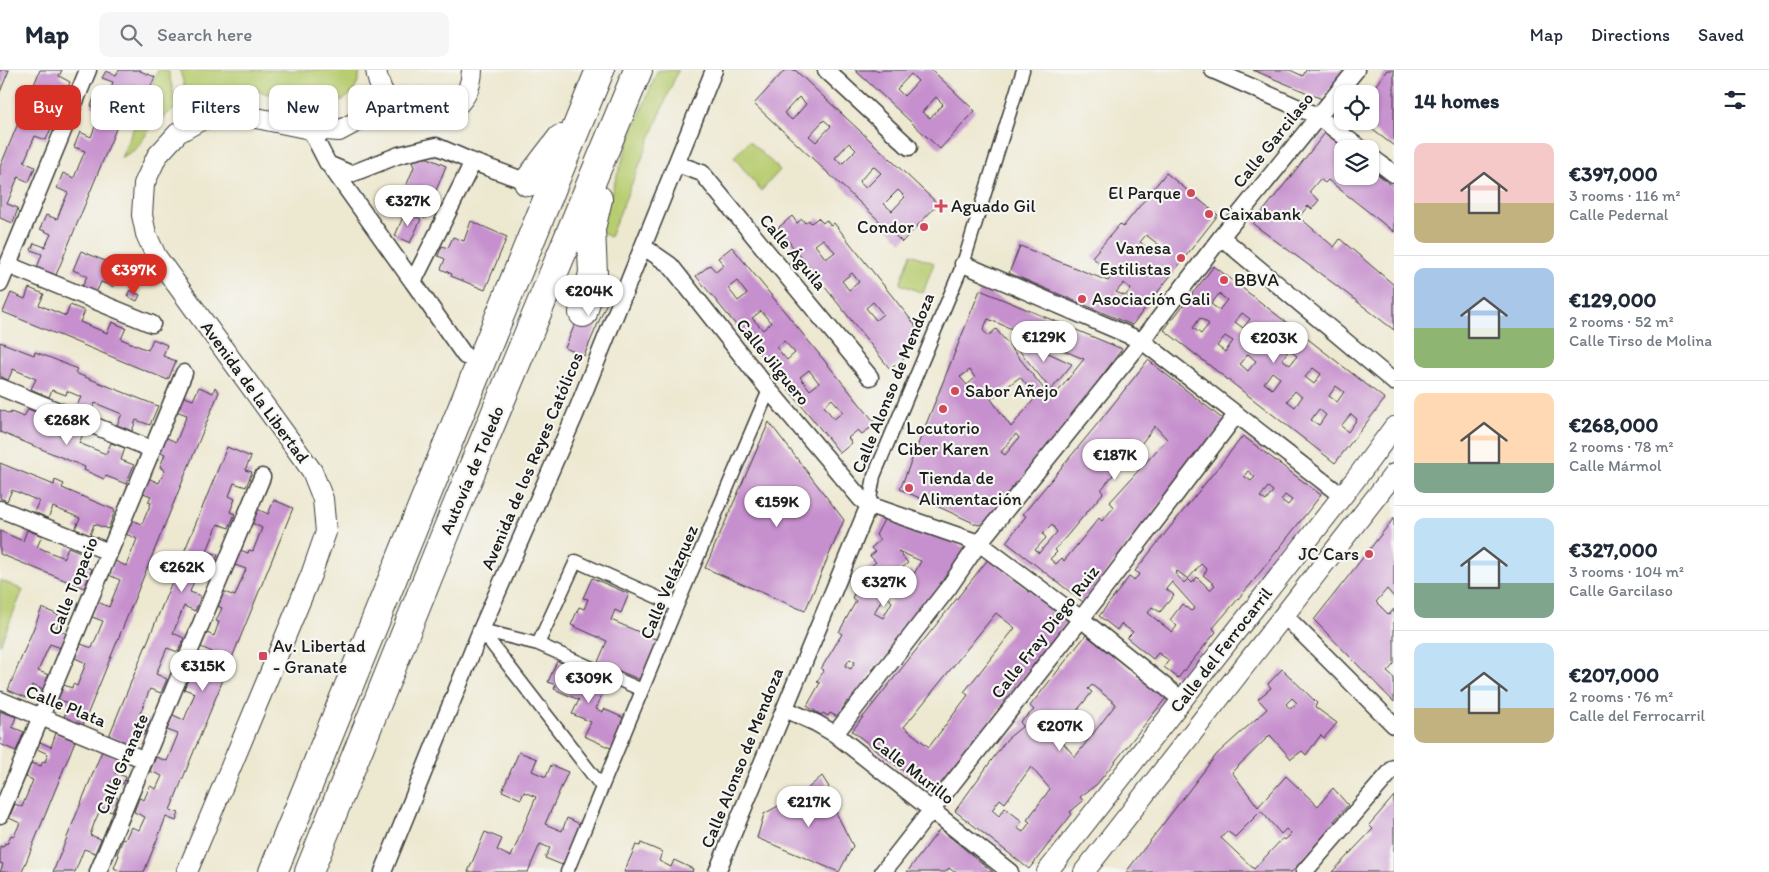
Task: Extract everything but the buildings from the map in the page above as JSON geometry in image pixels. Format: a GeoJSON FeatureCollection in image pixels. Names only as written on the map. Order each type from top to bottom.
{"type":"FeatureCollection","features":[{"type":"Feature","properties":{"kind":"highway","name":"Autovía de Toledo"},"geometry":{"type":"LineString","coordinates":[[273,872],[446,452],[600,70]]}},
{"type":"Feature","properties":{"kind":"highway","name":"Autovía de Toledo"},"geometry":{"type":"LineString","coordinates":[[309,872],[456,508],[638,70]]}},
{"type":"Feature","properties":{"kind":"highway"},"geometry":{"type":"LineString","coordinates":[[528,182],[581,114]]}},
{"type":"Feature","properties":{"kind":"highway"},"geometry":{"type":"LineString","coordinates":[[583,313],[593,273],[590,229],[614,131]]}},
{"type":"Feature","properties":{"kind":"highway"},"geometry":{"type":"LineString","coordinates":[[446,452],[465,356]]}},
{"type":"Feature","properties":{"kind":"highway"},"geometry":{"type":"LineString","coordinates":[[456,508],[484,470],[514,412]]}},
{"type":"Feature","properties":{"kind":"street"},"geometry":{"type":"LineString","coordinates":[[0,284],[88,70]]}},
{"type":"Feature","properties":{"kind":"street"},"geometry":{"type":"LineString","coordinates":[[376,70],[380,85]]}},
{"type":"Feature","properties":{"kind":"street"},"geometry":{"type":"LineString","coordinates":[[468,88],[472,80],[472,70]]}},
{"type":"Feature","properties":{"kind":"street","name":"Avenida de los Reyes Católicos"},"geometry":{"type":"LineString","coordinates":[[382,870],[481,630],[575,415],[714,70]]}},
{"type":"Feature","properties":{"kind":"street"},"geometry":{"type":"LineString","coordinates":[[826,70],[909,147]]}},
{"type":"Feature","properties":{"kind":"street","name":"Calle Alonso de Mendoza"},"geometry":{"type":"LineString","coordinates":[[717,872],[869,504],[874,476],[963,264],[1023,70]]}},
{"type":"Feature","properties":{"kind":"street"},"geometry":{"type":"LineString","coordinates":[[1213,70],[1317,116],[1349,140]]}},
{"type":"Feature","properties":{"kind":"street","name":"Calle Garcilaso"},"geometry":{"type":"LineString","coordinates":[[835,734],[949,587],[979,543],[1142,341],[1317,116],[1356,70]]}},
{"type":"Feature","properties":{"kind":"street","name":"Avenida de la Libertad"},"geometry":{"type":"LineString","coordinates":[[187,872],[312,575],[326,532],[323,499],[312,470],[156,256],[146,234],[142,215],[144,184],[157,156],[162,150],[178,133],[203,118],[237,114],[269,121]]}},
{"type":"Feature","properties":{"kind":"street"},"geometry":{"type":"LineString","coordinates":[[310,130],[328,164],[465,356]]}},
{"type":"Feature","properties":{"kind":"street"},"geometry":{"type":"LineString","coordinates":[[328,164],[351,174],[399,155],[436,146],[528,182]]}},
{"type":"Feature","properties":{"kind":"street"},"geometry":{"type":"LineString","coordinates":[[413,282],[473,162]]}},
{"type":"Feature","properties":{"kind":"street"},"geometry":{"type":"LineString","coordinates":[[1379,163],[1394,174]]}},
{"type":"Feature","properties":{"kind":"street","name":"Calle Águila"},"geometry":{"type":"LineString","coordinates":[[677,164],[702,173],[870,377]]}},
{"type":"Feature","properties":{"kind":"street"},"geometry":{"type":"LineString","coordinates":[[1221,237],[1394,382]]}},
{"type":"Feature","properties":{"kind":"street","name":"Calle Jilguero"},"geometry":{"type":"LineString","coordinates":[[644,247],[670,265],[769,390],[861,499],[869,504]]}},
{"type":"Feature","properties":{"kind":"street"},"geometry":{"type":"LineString","coordinates":[[963,264],[1142,341],[1342,496]]}},
{"type":"Feature","properties":{"kind":"street"},"geometry":{"type":"LineString","coordinates":[[8,265],[152,324]]}},
{"type":"Feature","properties":{"kind":"street","name":"Calle Topacio"},"geometry":{"type":"LineString","coordinates":[[0,815],[184,373]]}},
{"type":"Feature","properties":{"kind":"street"},"geometry":{"type":"LineString","coordinates":[[0,387],[151,449]]}},
{"type":"Feature","properties":{"kind":"street","name":"Calle Velázquez"},"geometry":{"type":"LineString","coordinates":[[567,872],[769,390]]}},
{"type":"Feature","properties":{"kind":"street","name":"Calle Fray Diego Ruiz"},"geometry":{"type":"LineString","coordinates":[[883,872],[1081,619],[1236,415]]}},
{"type":"Feature","properties":{"kind":"street","name":"Calle del Ferrocarril"},"geometry":{"type":"LineString","coordinates":[[1047,872],[1394,427]]}},
{"type":"Feature","properties":{"kind":"street","name":"Calle del Ferrocarril"},"geometry":{"type":"LineString","coordinates":[[1084,872],[1394,474]]}},
{"type":"Feature","properties":{"kind":"street","name":"Calle Granate"},"geometry":{"type":"LineString","coordinates":[[98,872],[262,477]]}},
{"type":"Feature","properties":{"kind":"street"},"geometry":{"type":"LineString","coordinates":[[869,504],[979,543],[1081,619],[1182,700]]}},
{"type":"Feature","properties":{"kind":"street"},"geometry":{"type":"LineString","coordinates":[[0,509],[109,552]]}},
{"type":"Feature","properties":{"kind":"street"},"geometry":{"type":"LineString","coordinates":[[538,644],[576,561],[677,606]]}},
{"type":"Feature","properties":{"kind":"street"},"geometry":{"type":"LineString","coordinates":[[1284,615],[1394,725]]}},
{"type":"Feature","properties":{"kind":"street"},"geometry":{"type":"LineString","coordinates":[[481,630],[538,644],[642,690]]}},
{"type":"Feature","properties":{"kind":"street"},"geometry":{"type":"LineString","coordinates":[[481,630],[602,787]]}},
{"type":"Feature","properties":{"kind":"street","name":"Calle Plata"},"geometry":{"type":"LineString","coordinates":[[0,700],[145,760]]}},
{"type":"Feature","properties":{"kind":"street","name":"Calle Murillo"},"geometry":{"type":"LineString","coordinates":[[785,709],[835,734],[1010,872]]}},
{"type":"Feature","properties":{"kind":"street"},"geometry":{"type":"LineString","coordinates":[[1304,872],[1394,768]]}},
{"type":"Feature","properties":{"kind":"green space"},"geometry":{"type":"Polygon","coordinates":[[[158,70],[168,70],[173,91],[173,110],[163,118],[163,85],[152,85],[158,70]]]}},
{"type":"Feature","properties":{"kind":"green space"},"geometry":{"type":"Polygon","coordinates":[[[180,70],[360,70],[356,85],[348,85],[348,95],[338,101],[338,85],[269,85],[269,94],[259,91],[259,85],[184,85],[180,70]]]}},
{"type":"Feature","properties":{"kind":"green space"},"geometry":{"type":"Polygon","coordinates":[[[658,70],[678,70],[610,237],[601,232],[601,222],[630,138],[658,70]]]}},
{"type":"Feature","properties":{"kind":"green space"},"geometry":{"type":"Polygon","coordinates":[[[133,130],[149,130],[136,149],[121,158],[133,130]]]}},
{"type":"Feature","properties":{"kind":"green space"},"geometry":{"type":"Polygon","coordinates":[[[749,141],[780,170],[761,191],[734,157],[749,141]]]}},
{"type":"Feature","properties":{"kind":"green space"},"geometry":{"type":"Polygon","coordinates":[[[911,254],[934,263],[923,293],[900,284],[911,254]]]}},
{"type":"Feature","properties":{"kind":"green space"},"geometry":{"type":"Polygon","coordinates":[[[0,580],[23,590],[0,645],[0,580]]]}},
{"type":"Feature","properties":{"kind":"place","name":"El Parque"},"geometry":{"type":"Point","coordinates":[1191,193]}},
{"type":"Feature","properties":{"kind":"place","name":"Aguado Gil"},"geometry":{"type":"Point","coordinates":[941,206]}},
{"type":"Feature","properties":{"kind":"place","name":"Caixabank"},"geometry":{"type":"Point","coordinates":[1209,214]}},
{"type":"Feature","properties":{"kind":"place","name":"Condor"},"geometry":{"type":"Point","coordinates":[924,227]}},
{"type":"Feature","properties":{"kind":"place","name":"Vanesa Estilistas"},"geometry":{"type":"Point","coordinates":[1181,258]}},
{"type":"Feature","properties":{"kind":"place","name":"BBVA"},"geometry":{"type":"Point","coordinates":[1224,280]}},
{"type":"Feature","properties":{"kind":"place","name":"Asociación Gali"},"geometry":{"type":"Point","coordinates":[1082,299]}},
{"type":"Feature","properties":{"kind":"place","name":"Sabor Añejo"},"geometry":{"type":"Point","coordinates":[955,391]}},
{"type":"Feature","properties":{"kind":"place","name":"Locutorio Ciber Karen"},"geometry":{"type":"Point","coordinates":[943,409]}},
{"type":"Feature","properties":{"kind":"place","name":"Tienda de Alimentación"},"geometry":{"type":"Point","coordinates":[909,488]}},
{"type":"Feature","properties":{"kind":"place","name":"JC Cars"},"geometry":{"type":"Point","coordinates":[1369,554]}},
{"type":"Feature","properties":{"kind":"place","name":"Av. Libertad - Granate"},"geometry":{"type":"Point","coordinates":[263,656]}}]}
